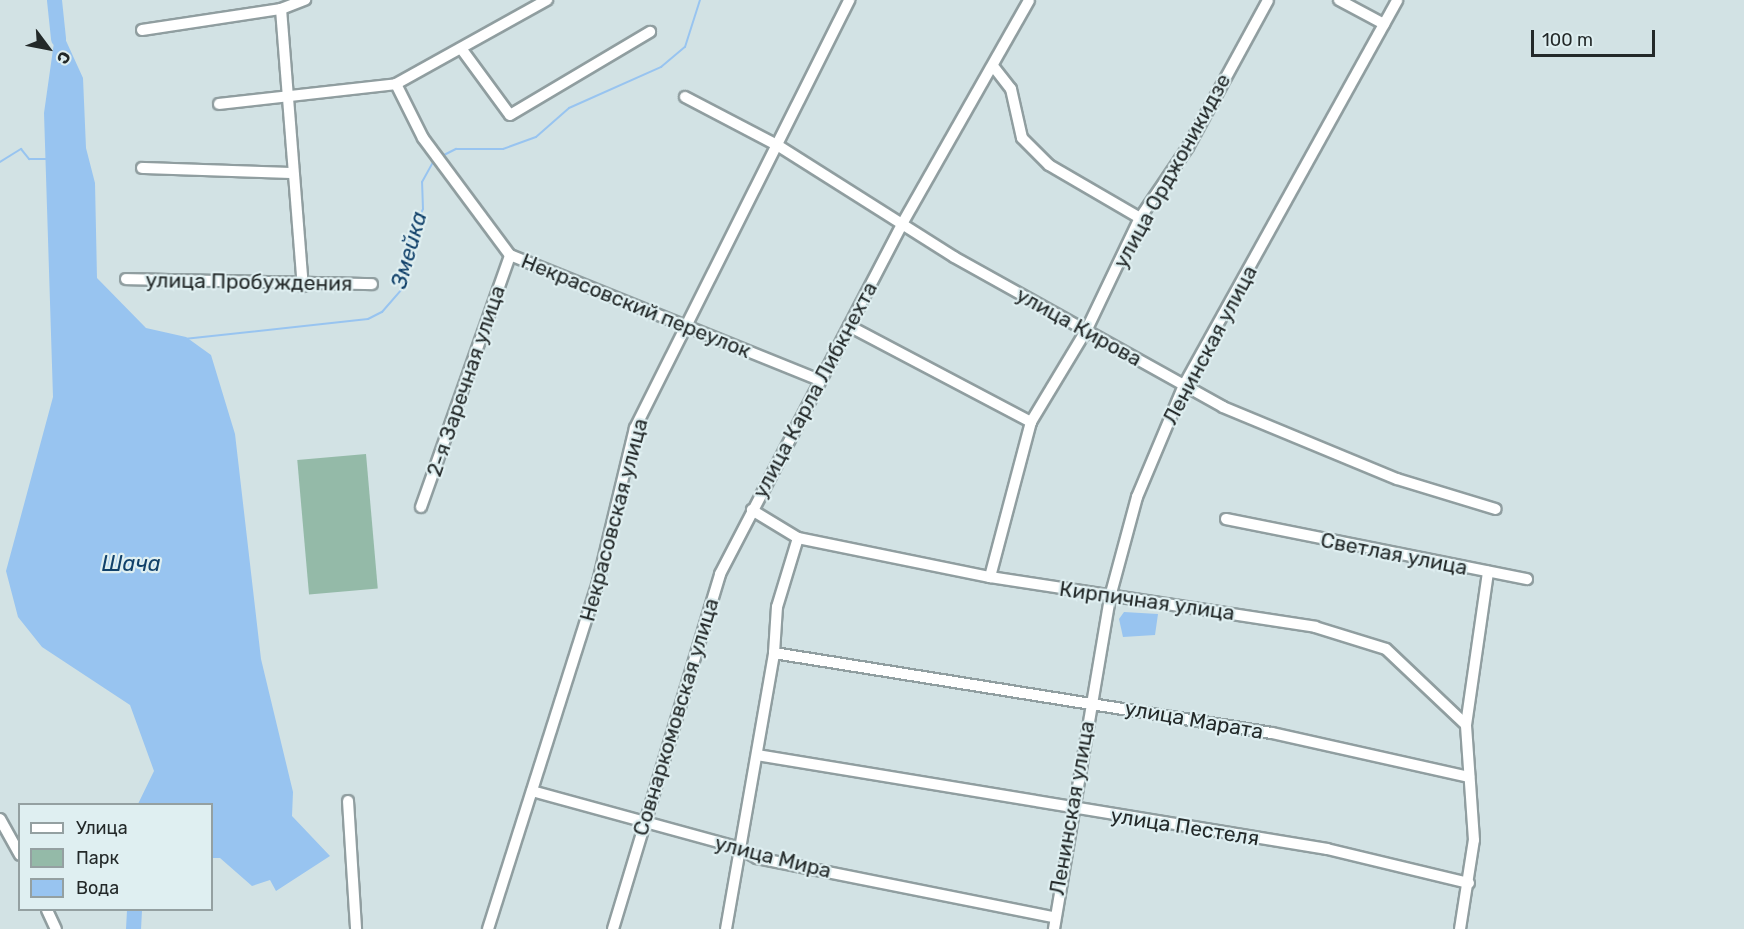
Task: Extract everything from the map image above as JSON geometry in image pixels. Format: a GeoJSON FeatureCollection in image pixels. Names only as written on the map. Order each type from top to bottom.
{"type":"FeatureCollection","features":[{"type":"Feature","properties":{"kind":"street"},"geometry":{"type":"LineString","coordinates":[[142,30],[281,9],[305,0]]}},
{"type":"Feature","properties":{"kind":"street"},"geometry":{"type":"LineString","coordinates":[[219,104],[396,84],[463,51],[547,0]]}},
{"type":"Feature","properties":{"kind":"street","name":"Некрасовская улица"},"geometry":{"type":"LineString","coordinates":[[488,929],[598,582],[635,428],[849,0]]}},
{"type":"Feature","properties":{"kind":"street","name":"улица Карла Либкнехта"},"geometry":{"type":"LineString","coordinates":[[798,538],[752,510],[902,224],[1029,0]]}},
{"type":"Feature","properties":{"kind":"street","name":"улица Орджоникидзе"},"geometry":{"type":"LineString","coordinates":[[990,577],[1031,423],[1086,331],[1140,218],[1188,147],[1268,0]]}},
{"type":"Feature","properties":{"kind":"street"},"geometry":{"type":"LineString","coordinates":[[1339,0],[1384,24]]}},
{"type":"Feature","properties":{"kind":"street","name":"Ленинская улица"},"geometry":{"type":"LineString","coordinates":[[1054,926],[1090,703],[1110,597],[1137,497],[1184,385],[1397,0]]}},
{"type":"Feature","properties":{"kind":"street"},"geometry":{"type":"LineString","coordinates":[[281,9],[290,97],[293,173],[303,286]]}},
{"type":"Feature","properties":{"kind":"street"},"geometry":{"type":"LineString","coordinates":[[463,51],[510,115],[650,32]]}},
{"type":"Feature","properties":{"kind":"street"},"geometry":{"type":"LineString","coordinates":[[993,66],[1011,89],[1022,138],[1049,165],[1140,218]]}},
{"type":"Feature","properties":{"kind":"street","name":"Некрасовский переулок"},"geometry":{"type":"LineString","coordinates":[[396,84],[427,143],[452,172],[510,255],[819,380]]}},
{"type":"Feature","properties":{"kind":"street","name":"улица Кирова"},"geometry":{"type":"LineString","coordinates":[[685,97],[777,144],[902,224],[1184,385],[1397,479],[1496,509]]}},
{"type":"Feature","properties":{"kind":"street"},"geometry":{"type":"LineString","coordinates":[[142,168],[293,173]]}},
{"type":"Feature","properties":{"kind":"street","name":"2-я Заречная улица"},"geometry":{"type":"LineString","coordinates":[[421,507],[510,255]]}},
{"type":"Feature","properties":{"kind":"street","name":"улица Пробуждения"},"geometry":{"type":"LineString","coordinates":[[126,279],[303,286],[372,284]]}},
{"type":"Feature","properties":{"kind":"street"},"geometry":{"type":"LineString","coordinates":[[849,326],[1031,423]]}},
{"type":"Feature","properties":{"kind":"street","name":"Совнаркомовская улица"},"geometry":{"type":"LineString","coordinates":[[613,929],[720,574],[752,510]]}},
{"type":"Feature","properties":{"kind":"street","name":"Светлая улица"},"geometry":{"type":"LineString","coordinates":[[1226,519],[1527,579]]}},
{"type":"Feature","properties":{"kind":"street"},"geometry":{"type":"LineString","coordinates":[[726,929],[737,847],[757,755],[774,653],[777,607],[798,538]]}},
{"type":"Feature","properties":{"kind":"street","name":"Кирпичная улица"},"geometry":{"type":"LineString","coordinates":[[798,538],[990,577],[1314,627],[1386,649],[1466,725]]}},
{"type":"Feature","properties":{"kind":"street"},"geometry":{"type":"LineString","coordinates":[[1460,929],[1469,883],[1473,840],[1466,725],[1488,572]]}},
{"type":"Feature","properties":{"kind":"street","name":"улица Марата"},"geometry":{"type":"LineString","coordinates":[[774,653],[1272,733],[1469,777]]}},
{"type":"Feature","properties":{"kind":"street","name":"улица Пестеля"},"geometry":{"type":"LineString","coordinates":[[757,755],[1327,849],[1469,883]]}},
{"type":"Feature","properties":{"kind":"street","name":"улица Мира"},"geometry":{"type":"LineString","coordinates":[[532,791],[643,826],[737,847],[757,858],[1054,926]]}},
{"type":"Feature","properties":{"kind":"street"},"geometry":{"type":"LineString","coordinates":[[348,801],[356,929]]}},
{"type":"Feature","properties":{"kind":"street"},"geometry":{"type":"LineString","coordinates":[[0,819],[18,851]]}},
{"type":"Feature","properties":{"kind":"street"},"geometry":{"type":"LineString","coordinates":[[47,911],[56,929]]}},
{"type":"Feature","properties":{"kind":"green space"},"geometry":{"type":"Polygon","coordinates":[[[366,454],[378,588],[309,595],[297,460],[366,454]]]}},
{"type":"Feature","properties":{"kind":"water","name":"Шача"},"geometry":{"type":"Polygon","coordinates":[[[57,21],[83,78],[86,148],[95,183],[97,278],[146,328],[186,337],[211,355],[235,434],[261,659],[293,792],[292,816],[330,856],[276,891],[270,880],[252,886],[220,858],[213,858],[213,803],[138,803],[154,771],[130,705],[42,647],[18,617],[6,571],[53,397],[44,113],[57,21]]]}},
{"type":"Feature","properties":{"kind":"water"},"geometry":{"type":"Polygon","coordinates":[[[1124,612],[1158,614],[1155,635],[1123,637],[1119,619],[1124,612]]]}},
{"type":"Feature","properties":{"kind":"waterway","name":"Шача"},"geometry":{"type":"LineString","coordinates":[[54,0],[58,39]]}},
{"type":"Feature","properties":{"kind":"waterway","name":"Змейка"},"geometry":{"type":"LineString","coordinates":[[442,156],[456,149],[503,149],[536,137],[569,108],[661,67],[685,47],[700,0]]}},
{"type":"Feature","properties":{"kind":"waterway"},"geometry":{"type":"LineString","coordinates":[[0,162],[21,149],[29,159],[49,159]]}},
{"type":"Feature","properties":{"kind":"waterway","name":"Змейка"},"geometry":{"type":"LineString","coordinates":[[184,339],[368,319],[382,312],[403,288],[404,251],[423,209],[422,182],[434,160]]}},
{"type":"Feature","properties":{"kind":"waterway","name":"Шача"},"geometry":{"type":"LineString","coordinates":[[133,929],[134,911]]}}]}
